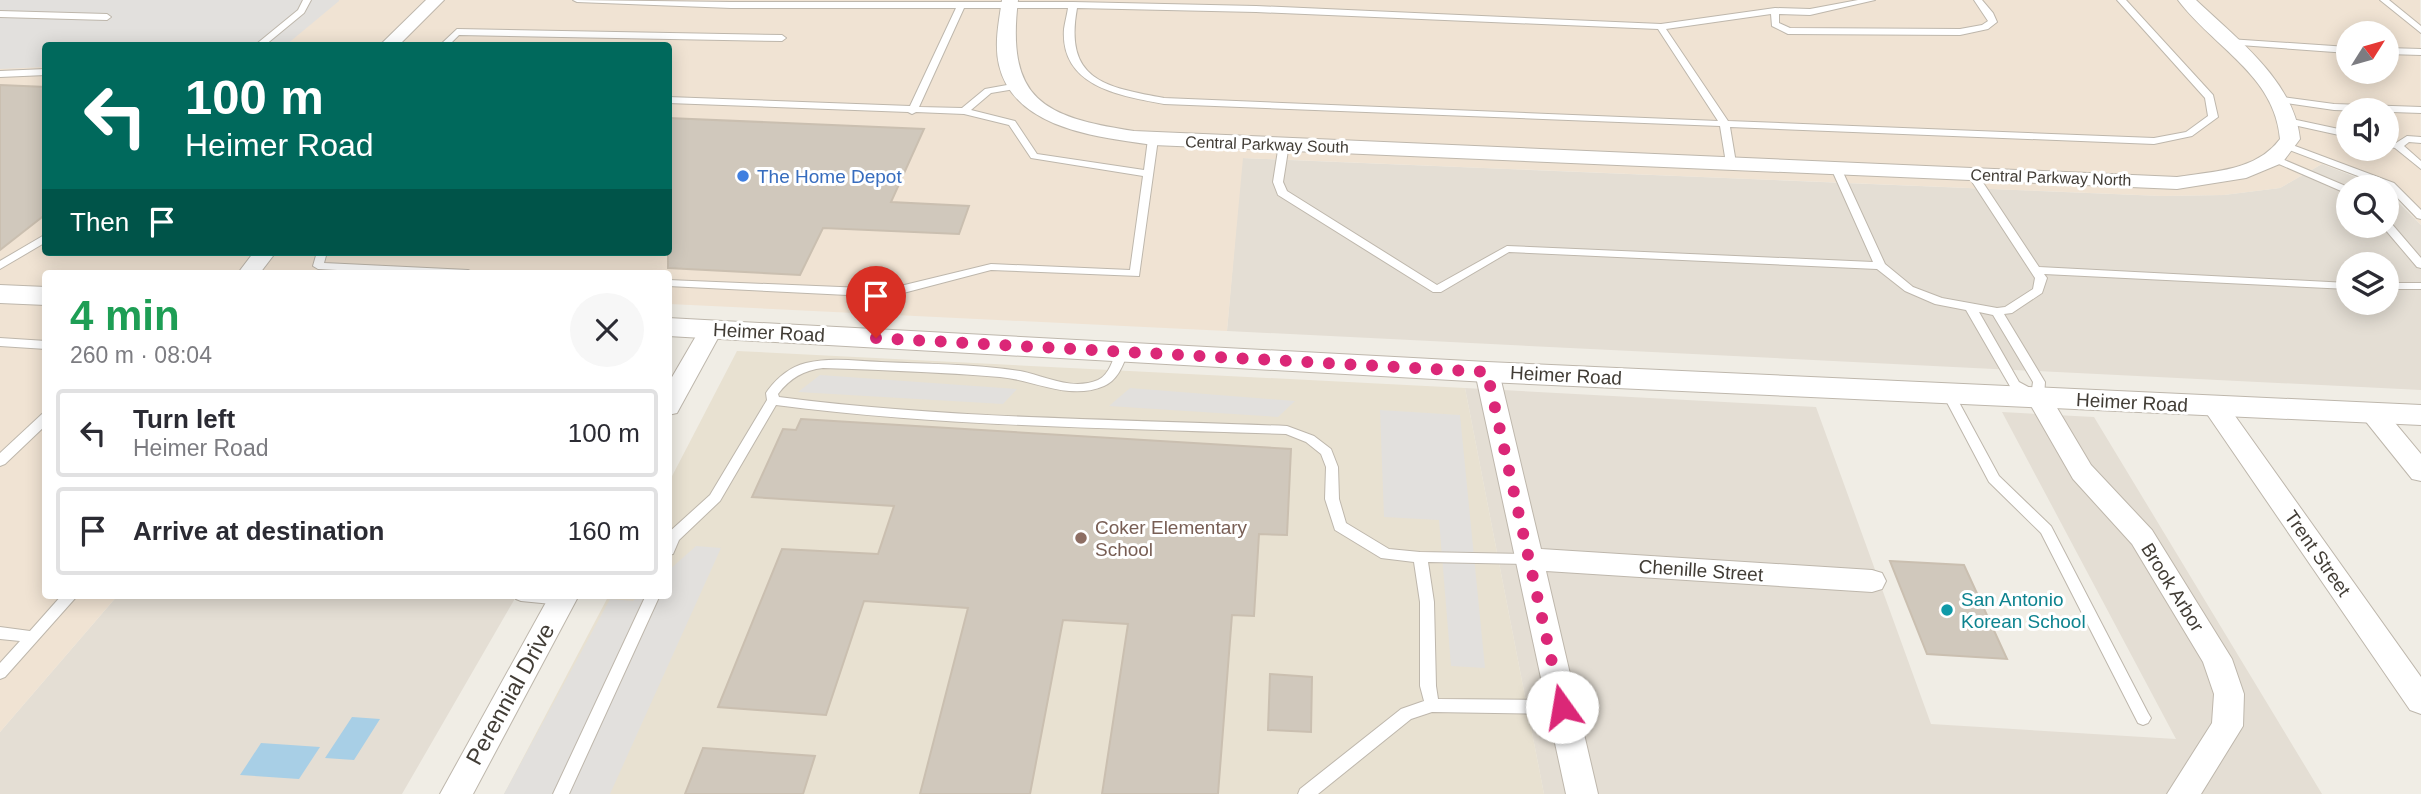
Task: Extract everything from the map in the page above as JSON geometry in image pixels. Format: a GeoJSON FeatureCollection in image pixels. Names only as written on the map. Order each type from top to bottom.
{"type":"FeatureCollection","features":[{"type":"Feature","properties":{"kind":"street"},"geometry":{"type":"LineString","coordinates":[[391,42],[436,0]]}},
{"type":"Feature","properties":{"kind":"street"},"geometry":{"type":"LineString","coordinates":[[2186,0],[2282,100],[2291,122],[2281,152]]}},
{"type":"Feature","properties":{"kind":"street","name":"Central Parkway South"},"geometry":{"type":"LineString","coordinates":[[1009,3],[1005,31],[1007,53],[1010,74],[1018,86],[1041,108],[1061,119],[1106,132],[1153,139],[1618,159]]}},
{"type":"Feature","properties":{"kind":"street","name":"Central Parkway North"},"geometry":{"type":"LineString","coordinates":[[1618,159],[2177,183],[2236,176],[2281,152]]}},
{"type":"Feature","properties":{"kind":"street"},"geometry":{"type":"LineString","coordinates":[[251,270],[262,256]]}},
{"type":"Feature","properties":{"kind":"street"},"geometry":{"type":"LineString","coordinates":[[0,293],[42,296]]}},
{"type":"Feature","properties":{"kind":"street","name":"Heimer Road"},"geometry":{"type":"LineString","coordinates":[[672,327],[1487,372],[2421,415]]}},
{"type":"Feature","properties":{"kind":"street"},"geometry":{"type":"LineString","coordinates":[[672,400],[711,329]]}},
{"type":"Feature","properties":{"kind":"street"},"geometry":{"type":"LineString","coordinates":[[1487,372],[1582,794]]}},
{"type":"Feature","properties":{"kind":"street","name":"Brook Arbor"},"geometry":{"type":"LineString","coordinates":[[2038,397],[2082,472],[2142,537],[2217,659],[2230,694],[2227,726],[2183,794]]}},
{"type":"Feature","properties":{"kind":"street","name":"Trent Street"},"geometry":{"type":"LineString","coordinates":[[2214,405],[2421,701]]}},
{"type":"Feature","properties":{"kind":"street"},"geometry":{"type":"LineString","coordinates":[[2372,412],[2421,472]]}},
{"type":"Feature","properties":{"kind":"street","name":"Chenille Street"},"geometry":{"type":"LineString","coordinates":[[1529,559],[1872,582]]}},
{"type":"Feature","properties":{"kind":"street","name":"Perennial Drive"},"geometry":{"type":"LineString","coordinates":[[456,794],[563,599]]}},
{"type":"Feature","properties":{"kind":"lane"},"geometry":{"type":"LineString","coordinates":[[263,42],[301,11],[307,0]]}},
{"type":"Feature","properties":{"kind":"lane"},"geometry":{"type":"LineString","coordinates":[[577,0],[961,6],[1009,3],[1249,4],[1661,27],[1775,11],[1810,12],[1871,0]]}},
{"type":"Feature","properties":{"kind":"lane"},"geometry":{"type":"LineString","coordinates":[[1775,11],[1775,24],[1788,31],[1960,32],[1985,27],[1993,22],[1978,0]]}},
{"type":"Feature","properties":{"kind":"lane"},"geometry":{"type":"LineString","coordinates":[[1073,5],[1069,21],[1069,54],[1079,70],[1100,86],[1124,94],[1164,101],[2154,141],[2189,134],[2213,117],[2210,97],[2121,0]]}},
{"type":"Feature","properties":{"kind":"lane"},"geometry":{"type":"LineString","coordinates":[[2384,0],[2421,30]]}},
{"type":"Feature","properties":{"kind":"lane"},"geometry":{"type":"LineString","coordinates":[[912,111],[961,6]]}},
{"type":"Feature","properties":{"kind":"lane"},"geometry":{"type":"LineString","coordinates":[[0,14],[107,17]]}},
{"type":"Feature","properties":{"kind":"lane"},"geometry":{"type":"LineString","coordinates":[[1661,27],[1724,122],[1731,163]]}},
{"type":"Feature","properties":{"kind":"lane"},"geometry":{"type":"LineString","coordinates":[[447,42],[457,33],[782,38]]}},
{"type":"Feature","properties":{"kind":"lane"},"geometry":{"type":"LineString","coordinates":[[2229,42],[2336,49]]}},
{"type":"Feature","properties":{"kind":"lane"},"geometry":{"type":"LineString","coordinates":[[2399,51],[2421,52]]}},
{"type":"Feature","properties":{"kind":"lane"},"geometry":{"type":"LineString","coordinates":[[0,74],[42,72]]}},
{"type":"Feature","properties":{"kind":"lane"},"geometry":{"type":"LineString","coordinates":[[964,111],[988,91],[1018,86]]}},
{"type":"Feature","properties":{"kind":"lane"},"geometry":{"type":"LineString","coordinates":[[672,100],[964,111],[1012,123],[1034,156],[1148,174]]}},
{"type":"Feature","properties":{"kind":"lane"},"geometry":{"type":"LineString","coordinates":[[2282,100],[2334,107],[2421,110]]}},
{"type":"Feature","properties":{"kind":"lane"},"geometry":{"type":"LineString","coordinates":[[2291,122],[2336,131]]}},
{"type":"Feature","properties":{"kind":"lane"},"geometry":{"type":"LineString","coordinates":[[672,283],[888,293],[991,267],[1135,274],[1153,139]]}},
{"type":"Feature","properties":{"kind":"lane"},"geometry":{"type":"LineString","coordinates":[[2399,142],[2407,139],[2421,140]]}},
{"type":"Feature","properties":{"kind":"lane"},"geometry":{"type":"LineString","coordinates":[[1284,144],[1278,182],[1282,193],[1437,290],[1507,249],[1880,266]]}},
{"type":"Feature","properties":{"kind":"lane"},"geometry":{"type":"LineString","coordinates":[[2399,149],[2421,166]]}},
{"type":"Feature","properties":{"kind":"lane"},"geometry":{"type":"LineString","coordinates":[[2281,152],[2336,184]]}},
{"type":"Feature","properties":{"kind":"lane"},"geometry":{"type":"LineString","coordinates":[[2281,152],[2390,185],[2421,216]]}},
{"type":"Feature","properties":{"kind":"lane"},"geometry":{"type":"LineString","coordinates":[[1836,168],[1880,266],[1909,289],[1939,301],[1997,312],[2008,310],[2038,291],[2041,278],[1972,174]]}},
{"type":"Feature","properties":{"kind":"lane"},"geometry":{"type":"LineString","coordinates":[[2398,238],[2421,265]]}},
{"type":"Feature","properties":{"kind":"lane"},"geometry":{"type":"LineString","coordinates":[[0,266],[42,240]]}},
{"type":"Feature","properties":{"kind":"lane"},"geometry":{"type":"LineString","coordinates":[[321,256],[318,266],[404,270]]}},
{"type":"Feature","properties":{"kind":"lane"},"geometry":{"type":"LineString","coordinates":[[2036,270],[2336,285]]}},
{"type":"Feature","properties":{"kind":"lane"},"geometry":{"type":"LineString","coordinates":[[2399,286],[2421,286]]}},
{"type":"Feature","properties":{"kind":"lane"},"geometry":{"type":"LineString","coordinates":[[1970,307],[2015,385],[2038,397],[2039,382],[1997,312]]}},
{"type":"Feature","properties":{"kind":"lane"},"geometry":{"type":"LineString","coordinates":[[0,342],[42,345]]}},
{"type":"Feature","properties":{"kind":"lane"},"geometry":{"type":"LineString","coordinates":[[672,540],[715,498],[773,400],[772,393],[790,374],[806,366],[823,364],[1014,374],[1058,388],[1075,389],[1101,384],[1115,372],[1122,352]]}},
{"type":"Feature","properties":{"kind":"lane"},"geometry":{"type":"LineString","coordinates":[[1948,393],[1994,479],[2046,530],[2143,718]]}},
{"type":"Feature","properties":{"kind":"lane"},"geometry":{"type":"LineString","coordinates":[[773,400],[826,408],[1076,424],[1287,430],[1310,439],[1326,452],[1332,467],[1332,499],[1340,526],[1386,554],[1529,559]]}},
{"type":"Feature","properties":{"kind":"lane"},"geometry":{"type":"LineString","coordinates":[[0,460],[42,421]]}},
{"type":"Feature","properties":{"kind":"lane"},"geometry":{"type":"LineString","coordinates":[[1420,557],[1427,602],[1428,686],[1432,705]]}},
{"type":"Feature","properties":{"kind":"lane"},"geometry":{"type":"LineString","coordinates":[[0,673],[67,599]]}},
{"type":"Feature","properties":{"kind":"lane"},"geometry":{"type":"LineString","coordinates":[[561,794],[651,599]]}},
{"type":"Feature","properties":{"kind":"lane"},"geometry":{"type":"LineString","coordinates":[[0,633],[33,637]]}},
{"type":"Feature","properties":{"kind":"lane"},"geometry":{"type":"LineString","coordinates":[[1306,794],[1406,714],[1432,705],[1562,707]]}},
{"type":"Feature","properties":{"kind":"shaded area"},"geometry":{"type":"Polygon","coordinates":[[[0,0],[2420,0],[2421,225],[2399,200],[2399,175],[2353,175],[2322,164],[2280,188],[2224,195],[2162,196],[1243,158],[1227,331],[672,304],[672,270],[42,270],[42,599],[115,599],[0,732],[0,0]]]}},
{"type":"Feature","properties":{"kind":"shaded area"},"geometry":{"type":"Polygon","coordinates":[[[0,0],[339,0],[290,42],[42,42],[42,67],[0,69],[0,0]]]}},
{"type":"Feature","properties":{"kind":"shaded area"},"geometry":{"type":"Polygon","coordinates":[[[1242,158],[2162,196],[2224,195],[2280,188],[2322,164],[2350,175],[2336,175],[2336,238],[2399,238],[2399,203],[2421,225],[2421,390],[1227,331],[1242,158]]]}},
{"type":"Feature","properties":{"kind":"shaded area","name":"Coker Elementary School"},"geometry":{"type":"Polygon","coordinates":[[[737,351],[1465,388],[1544,794],[504,794],[607,599],[672,599],[672,476],[737,351]]]}},
{"type":"Feature","properties":{"kind":"shaded area"},"geometry":{"type":"Polygon","coordinates":[[[820,375],[1017,389],[1003,404],[798,392],[820,375]]]}},
{"type":"Feature","properties":{"kind":"shaded area"},"geometry":{"type":"Polygon","coordinates":[[[1130,388],[1295,401],[1278,417],[1109,406],[1130,388]]]}},
{"type":"Feature","properties":{"kind":"shaded area"},"geometry":{"type":"Polygon","coordinates":[[[1465,388],[1816,407],[1931,724],[2176,739],[2002,412],[2094,417],[2322,794],[1544,794],[1465,388]]]}},
{"type":"Feature","properties":{"kind":"shaded area"},"geometry":{"type":"Polygon","coordinates":[[[1380,410],[1460,415],[1485,668],[1451,666],[1439,520],[1384,517],[1380,410]]]}},
{"type":"Feature","properties":{"kind":"shaded area"},"geometry":{"type":"Polygon","coordinates":[[[696,546],[721,548],[610,794],[504,794],[610,599],[672,599],[672,567],[696,546]]]}},
{"type":"Feature","properties":{"kind":"shaded area"},"geometry":{"type":"Polygon","coordinates":[[[115,599],[515,599],[402,794],[0,794],[0,732],[115,599]]]}},
{"type":"Feature","properties":{"kind":"water"},"geometry":{"type":"Polygon","coordinates":[[[352,717],[380,719],[354,760],[325,758],[352,717]]]}},
{"type":"Feature","properties":{"kind":"water"},"geometry":{"type":"Polygon","coordinates":[[[261,743],[320,747],[299,779],[240,775],[261,743]]]}},
{"type":"Feature","properties":{"kind":"building"},"geometry":{"type":"Polygon","coordinates":[[[0,85],[42,87],[42,217],[0,250],[0,85]]]}},
{"type":"Feature","properties":{"kind":"building","name":"The Home Depot"},"geometry":{"type":"Polygon","coordinates":[[[672,118],[924,129],[891,202],[969,206],[959,234],[823,228],[800,275],[668,268],[668,256],[672,256],[672,118]]]}},
{"type":"Feature","properties":{"kind":"building"},"geometry":{"type":"Polygon","coordinates":[[[801,419],[1291,449],[1287,535],[1259,534],[1254,616],[1232,615],[1218,794],[1102,794],[1128,624],[1063,620],[1030,794],[920,794],[968,608],[864,601],[826,715],[718,707],[782,549],[878,554],[894,506],[752,497],[783,429],[796,430],[801,419]]]}},
{"type":"Feature","properties":{"kind":"building","name":"San Antonio Korean School"},"geometry":{"type":"Polygon","coordinates":[[[1890,561],[1964,565],[2007,659],[1927,654],[1890,561]]]}},
{"type":"Feature","properties":{"kind":"building"},"geometry":{"type":"Polygon","coordinates":[[[1270,674],[1312,677],[1311,732],[1268,730],[1270,674]]]}},
{"type":"Feature","properties":{"kind":"building"},"geometry":{"type":"Polygon","coordinates":[[[703,748],[815,756],[803,794],[685,794],[703,748]]]}},
{"type":"Feature","properties":{"kind":"place","name":"The Home Depot"},"geometry":{"type":"Point","coordinates":[743,176]}},
{"type":"Feature","properties":{"kind":"place","name":"Coker Elementary School"},"geometry":{"type":"Point","coordinates":[1081,538]}},
{"type":"Feature","properties":{"kind":"place","name":"San Antonio Korean School"},"geometry":{"type":"Point","coordinates":[1947,610]}},
{"type":"Feature","properties":{"kind":"route"},"geometry":{"type":"LineString","coordinates":[[876,338],[1487,372],[1562,707]]}}]}
